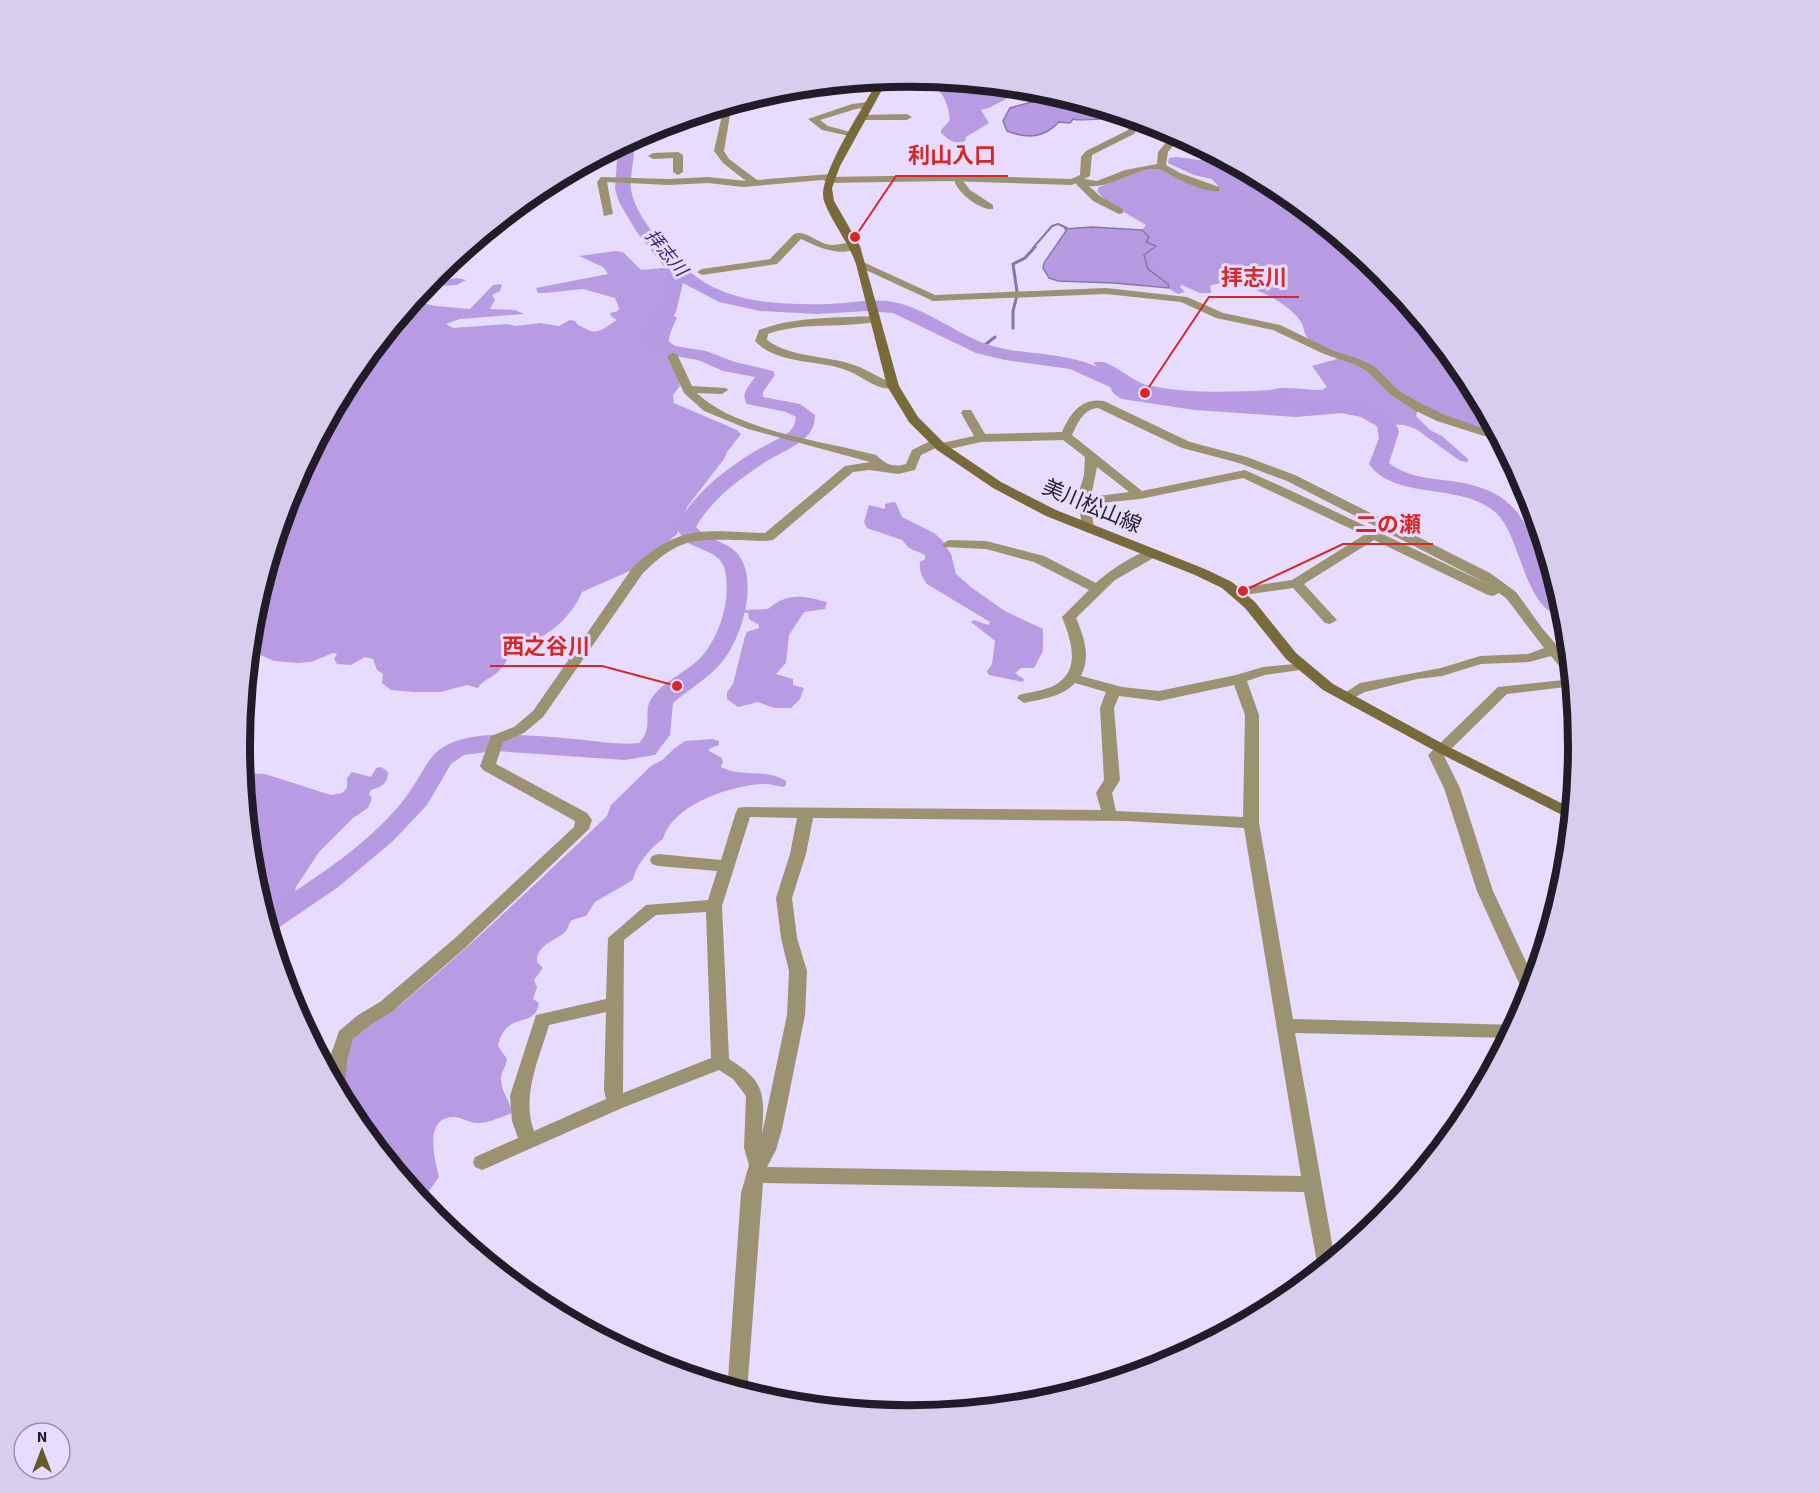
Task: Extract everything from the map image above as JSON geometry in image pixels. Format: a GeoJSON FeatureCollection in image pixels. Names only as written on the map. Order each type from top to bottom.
{"type":"FeatureCollection","features":[{"type":"Feature","properties":{"kind":"main road"},"geometry":{"type":"LineString","coordinates":[[829,179],[860,118],[879,88]]}},
{"type":"Feature","properties":{"kind":"main road","name":"美川松山線"},"geometry":{"type":"LineString","coordinates":[[829,179],[827,195],[831,208],[855,246],[870,294],[893,386],[913,419],[938,445],[1021,498],[1088,529],[1214,579],[1237,592],[1251,605],[1283,647],[1328,687],[1442,749],[1566,811]]}},
{"type":"Feature","properties":{"kind":"street"},"geometry":{"type":"LineString","coordinates":[[851,135],[825,128],[813,119],[855,106],[868,105]]}},
{"type":"Feature","properties":{"kind":"street"},"geometry":{"type":"LineString","coordinates":[[727,113],[719,151],[726,161],[755,183]]}},
{"type":"Feature","properties":{"kind":"street"},"geometry":{"type":"LineString","coordinates":[[860,118],[907,117]]}},
{"type":"Feature","properties":{"kind":"street"},"geometry":{"type":"LineString","coordinates":[[1078,181],[1085,176],[1086,157],[1089,153],[1131,132],[1134,127]]}},
{"type":"Feature","properties":{"kind":"street"},"geometry":{"type":"LineString","coordinates":[[1162,166],[1160,160],[1162,152],[1171,141]]}},
{"type":"Feature","properties":{"kind":"street"},"geometry":{"type":"LineString","coordinates":[[658,154],[678,155],[678,172]]}},
{"type":"Feature","properties":{"kind":"street"},"geometry":{"type":"LineString","coordinates":[[608,214],[602,181],[617,179],[755,183],[829,179],[957,179],[1078,181],[1087,184],[1107,182],[1126,172],[1162,166],[1178,175],[1216,189]]}},
{"type":"Feature","properties":{"kind":"street"},"geometry":{"type":"LineString","coordinates":[[657,172],[691,172],[708,180]]}},
{"type":"Feature","properties":{"kind":"street"},"geometry":{"type":"LineString","coordinates":[[957,179],[970,195],[989,207]]}},
{"type":"Feature","properties":{"kind":"street"},"geometry":{"type":"LineString","coordinates":[[1078,181],[1097,199],[1119,211]]}},
{"type":"Feature","properties":{"kind":"street"},"geometry":{"type":"LineString","coordinates":[[702,272],[773,262],[798,236],[803,236],[826,248],[855,246]]}},
{"type":"Feature","properties":{"kind":"street"},"geometry":{"type":"LineString","coordinates":[[861,264],[933,298],[1106,291],[1148,293],[1183,299],[1220,316],[1276,327],[1328,352],[1360,363],[1371,369],[1395,393],[1418,407],[1441,418],[1491,435]]}},
{"type":"Feature","properties":{"kind":"street"},"geometry":{"type":"LineString","coordinates":[[875,316],[787,325],[763,332],[761,340],[779,350],[854,368],[882,384],[893,386]]}},
{"type":"Feature","properties":{"kind":"street"},"geometry":{"type":"LineString","coordinates":[[673,356],[696,400],[731,419],[751,427],[872,458],[882,467]]}},
{"type":"Feature","properties":{"kind":"street"},"geometry":{"type":"LineString","coordinates":[[689,389],[722,390]]}},
{"type":"Feature","properties":{"kind":"street"},"geometry":{"type":"LineString","coordinates":[[1066,436],[1071,419],[1094,403],[1100,404],[1195,448],[1266,486],[1292,496],[1492,591],[1526,618]]}},
{"type":"Feature","properties":{"kind":"street"},"geometry":{"type":"LineString","coordinates":[[967,413],[981,438]]}},
{"type":"Feature","properties":{"kind":"street"},"geometry":{"type":"LineString","coordinates":[[337,1074],[338,1060],[345,1036],[364,1020],[386,1007],[460,943],[581,829],[584,820],[581,817],[488,766],[495,744],[519,730],[538,714],[638,570],[656,553],[691,536],[768,537],[810,503],[843,472],[857,467],[882,467],[898,470],[911,467],[916,453],[938,445],[981,438],[1066,436],[1140,495]]}},
{"type":"Feature","properties":{"kind":"street"},"geometry":{"type":"LineString","coordinates":[[1195,448],[1252,463],[1291,478],[1499,584],[1511,595],[1526,618],[1563,661]]}},
{"type":"Feature","properties":{"kind":"street"},"geometry":{"type":"LineString","coordinates":[[1088,529],[1084,495],[1090,475],[1091,456]]}},
{"type":"Feature","properties":{"kind":"street"},"geometry":{"type":"LineString","coordinates":[[1085,501],[1140,495],[1245,474]]}},
{"type":"Feature","properties":{"kind":"street"},"geometry":{"type":"LineString","coordinates":[[1237,592],[1296,583],[1374,535]]}},
{"type":"Feature","properties":{"kind":"street"},"geometry":{"type":"LineString","coordinates":[[950,544],[986,545],[1039,559],[1054,565],[1084,584],[1097,588]]}},
{"type":"Feature","properties":{"kind":"street"},"geometry":{"type":"LineString","coordinates":[[1024,698],[1058,690],[1073,678],[1079,666],[1081,644],[1069,617],[1110,578],[1152,554]]}},
{"type":"Feature","properties":{"kind":"street"},"geometry":{"type":"LineString","coordinates":[[1296,583],[1330,620]]}},
{"type":"Feature","properties":{"kind":"street"},"geometry":{"type":"LineString","coordinates":[[1345,697],[1360,688],[1417,675],[1442,672],[1480,660],[1529,658],[1554,650]]}},
{"type":"Feature","properties":{"kind":"street"},"geometry":{"type":"LineString","coordinates":[[1073,678],[1114,691],[1147,696],[1170,696],[1257,673],[1302,666]]}},
{"type":"Feature","properties":{"kind":"street"},"geometry":{"type":"LineString","coordinates":[[1239,679],[1248,700],[1251,715],[1251,823],[1324,1259]]}},
{"type":"Feature","properties":{"kind":"street"},"geometry":{"type":"LineString","coordinates":[[1526,979],[1485,891],[1452,788],[1436,754],[1503,690],[1566,684]]}},
{"type":"Feature","properties":{"kind":"street"},"geometry":{"type":"LineString","coordinates":[[1110,816],[1104,793],[1112,780],[1107,708],[1114,691]]}},
{"type":"Feature","properties":{"kind":"street"},"geometry":{"type":"LineString","coordinates":[[720,1062],[714,906],[744,812],[1110,816],[1251,823]]}},
{"type":"Feature","properties":{"kind":"street"},"geometry":{"type":"LineString","coordinates":[[739,1384],[751,1193],[756,1170],[767,1150],[773,1129],[796,1015],[798,971],[789,938],[784,898],[798,854],[803,822],[808,813]]}},
{"type":"Feature","properties":{"kind":"street"},"geometry":{"type":"LineString","coordinates":[[658,860],[727,866]]}},
{"type":"Feature","properties":{"kind":"street"},"geometry":{"type":"LineString","coordinates":[[616,1103],[613,1090],[613,1004],[616,938],[652,909],[714,906]]}},
{"type":"Feature","properties":{"kind":"street"},"geometry":{"type":"LineString","coordinates":[[529,1142],[521,1121],[519,1096],[542,1020],[613,1004]]}},
{"type":"Feature","properties":{"kind":"street"},"geometry":{"type":"LineString","coordinates":[[1286,1026],[1504,1031]]}},
{"type":"Feature","properties":{"kind":"street"},"geometry":{"type":"LineString","coordinates":[[482,1162],[616,1103],[720,1062],[740,1072],[754,1089],[756,1102],[752,1152],[756,1170]]}},
{"type":"Feature","properties":{"kind":"street"},"geometry":{"type":"LineString","coordinates":[[756,1170],[1311,1184]]}},
{"type":"Feature","properties":{"kind":"shaded area"},"geometry":{"type":"Polygon","coordinates":[[[936,88],[1012,96],[981,110],[989,123],[966,137],[965,141],[955,142],[941,133],[950,120],[947,105],[936,88]]]}},
{"type":"Feature","properties":{"kind":"shaded area"},"geometry":{"type":"Polygon","coordinates":[[[1039,100],[1108,118],[1073,119],[1070,123],[1059,122],[1048,131],[1029,136],[1007,131],[1003,121],[1010,108],[1039,100]]]}},
{"type":"Feature","properties":{"kind":"shaded area"},"geometry":{"type":"Polygon","coordinates":[[[1169,158],[1208,159],[1239,175],[1311,223],[1376,280],[1433,345],[1458,380],[1489,433],[1426,408],[1417,412],[1416,416],[1430,430],[1442,436],[1468,459],[1468,462],[1460,461],[1416,429],[1404,425],[1371,423],[1360,415],[1343,413],[1296,417],[1194,410],[1122,399],[1113,393],[1109,377],[1093,363],[1106,363],[1140,383],[1177,390],[1224,392],[1281,388],[1322,390],[1327,387],[1312,366],[1337,359],[1339,353],[1309,339],[1301,322],[1294,314],[1273,298],[1260,292],[1221,283],[1210,286],[1211,293],[1200,293],[1182,285],[1180,287],[1185,292],[1178,294],[1171,290],[1168,284],[1149,272],[1144,255],[1155,246],[1146,242],[1142,230],[1146,225],[1105,201],[1097,191],[1099,187],[1128,175],[1152,169],[1160,169],[1216,191],[1219,187],[1212,179],[1194,175],[1168,163],[1169,158]]]}},
{"type":"Feature","properties":{"kind":"shaded area"},"geometry":{"type":"Polygon","coordinates":[[[1092,227],[1142,230],[1149,237],[1146,242],[1156,246],[1144,255],[1148,269],[1168,284],[1169,288],[1058,281],[1049,278],[1043,268],[1044,263],[1066,231],[1065,229],[1092,227]]]}},
{"type":"Feature","properties":{"kind":"shaded area"},"geometry":{"type":"Polygon","coordinates":[[[623,252],[641,270],[663,268],[671,270],[667,311],[677,318],[668,346],[680,386],[673,395],[674,403],[737,430],[741,434],[687,507],[677,534],[632,570],[582,592],[573,608],[560,623],[544,635],[507,654],[504,657],[507,660],[501,669],[478,688],[467,685],[441,692],[391,690],[382,683],[383,674],[377,670],[373,659],[365,657],[351,665],[337,664],[334,659],[337,654],[333,653],[311,662],[297,663],[274,661],[257,655],[272,576],[300,494],[338,417],[386,345],[422,303],[470,309],[493,285],[502,284],[500,291],[492,295],[495,300],[490,309],[515,310],[524,314],[460,319],[446,324],[453,328],[540,323],[559,326],[570,320],[591,331],[602,329],[617,320],[610,313],[618,311],[619,308],[615,298],[583,289],[538,293],[536,288],[608,274],[603,267],[579,256],[623,252]]]}},
{"type":"Feature","properties":{"kind":"shaded area"},"geometry":{"type":"Polygon","coordinates":[[[457,278],[466,280],[457,285],[439,286],[433,292],[442,281],[457,278]]]}},
{"type":"Feature","properties":{"kind":"shaded area"},"geometry":{"type":"Polygon","coordinates":[[[896,503],[902,517],[934,533],[942,540],[951,554],[956,574],[972,588],[1005,611],[1043,629],[1043,651],[1034,668],[1021,668],[1015,673],[1024,679],[1023,682],[989,675],[987,671],[992,664],[995,641],[971,622],[974,620],[988,625],[990,622],[927,584],[920,568],[920,562],[925,559],[925,555],[909,548],[902,540],[867,528],[864,522],[869,505],[885,509],[885,504],[896,503]]]}},
{"type":"Feature","properties":{"kind":"shaded area"},"geometry":{"type":"Polygon","coordinates":[[[705,540],[724,546],[736,555],[741,563],[744,610],[768,609],[782,600],[796,597],[827,602],[825,609],[804,612],[789,635],[786,663],[776,674],[793,679],[793,685],[804,688],[800,699],[791,708],[774,708],[758,702],[738,707],[727,699],[727,692],[733,684],[745,636],[747,632],[759,628],[759,625],[749,619],[748,613],[729,609],[727,606],[730,580],[728,565],[722,556],[704,544],[705,540]]]}},
{"type":"Feature","properties":{"kind":"shaded area"},"geometry":{"type":"Polygon","coordinates":[[[712,739],[719,741],[719,745],[709,751],[722,758],[721,767],[737,772],[778,777],[786,781],[786,785],[783,787],[765,784],[737,788],[691,806],[669,827],[663,839],[645,857],[637,868],[633,880],[595,902],[586,916],[572,920],[565,932],[539,952],[537,962],[543,968],[534,980],[537,987],[533,999],[539,1003],[536,1011],[532,1016],[507,1027],[498,1046],[507,1059],[501,1076],[501,1084],[512,1113],[480,1123],[453,1117],[444,1119],[438,1124],[433,1141],[439,1177],[426,1195],[386,1148],[344,1085],[347,1054],[356,1035],[367,1025],[397,1008],[442,969],[607,816],[611,805],[651,766],[685,741],[712,739]]]}},
{"type":"Feature","properties":{"kind":"shaded area"},"geometry":{"type":"Polygon","coordinates":[[[381,767],[388,772],[387,779],[381,786],[371,790],[369,794],[372,798],[368,808],[353,818],[319,852],[296,887],[291,910],[274,923],[256,833],[251,773],[265,774],[331,795],[342,793],[347,788],[347,778],[352,772],[371,777],[376,768],[381,767]]]}},
{"type":"Feature","properties":{"kind":"waterway","name":"拝志川"},"geometry":{"type":"LineString","coordinates":[[625,152],[623,189],[630,208],[642,228],[673,266],[692,283],[708,292],[725,299],[760,306],[827,309],[867,306],[896,308],[982,349],[1074,364],[1118,384],[1150,394],[1188,399],[1337,406],[1368,413],[1377,417],[1388,427],[1389,438],[1379,464],[1389,472],[1417,482],[1478,493],[1504,509],[1514,520],[1521,533],[1536,574],[1553,602]]}},
{"type":"Feature","properties":{"kind":"waterway"},"geometry":{"type":"LineString","coordinates":[[1033,248],[1052,226],[1058,224],[1067,228]]}},
{"type":"Feature","properties":{"kind":"waterway"},"geometry":{"type":"LineString","coordinates":[[1017,292],[1013,264],[1025,258],[1035,247]]}},
{"type":"Feature","properties":{"kind":"waterway"},"geometry":{"type":"LineString","coordinates":[[272,919],[347,867],[384,835],[418,799],[438,764],[449,753],[465,746],[485,743],[567,746],[625,752],[647,749],[654,742],[660,730],[662,700],[704,667],[722,646],[735,607],[737,593],[735,567],[725,553],[700,541],[689,533],[686,527],[699,506],[718,487],[800,432],[805,424],[805,415],[793,408],[754,400],[754,392],[766,375],[730,367],[708,357],[670,350],[650,335],[670,305],[676,269]]}},
{"type":"Feature","properties":{"kind":"waterway"},"geometry":{"type":"LineString","coordinates":[[1013,328],[1013,311],[1017,295]]}},
{"type":"Feature","properties":{"kind":"waterway"},"geometry":{"type":"LineString","coordinates":[[981,348],[995,337]]}},
{"type":"Feature","properties":{"kind":"place","name":"利山入口"},"geometry":{"type":"Point","coordinates":[855,237]}},
{"type":"Feature","properties":{"kind":"place","name":"拝志川"},"geometry":{"type":"Point","coordinates":[1145,393]}},
{"type":"Feature","properties":{"kind":"place","name":"二の瀬"},"geometry":{"type":"Point","coordinates":[1243,591]}},
{"type":"Feature","properties":{"kind":"place","name":"西之谷川"},"geometry":{"type":"Point","coordinates":[677,686]}}]}
